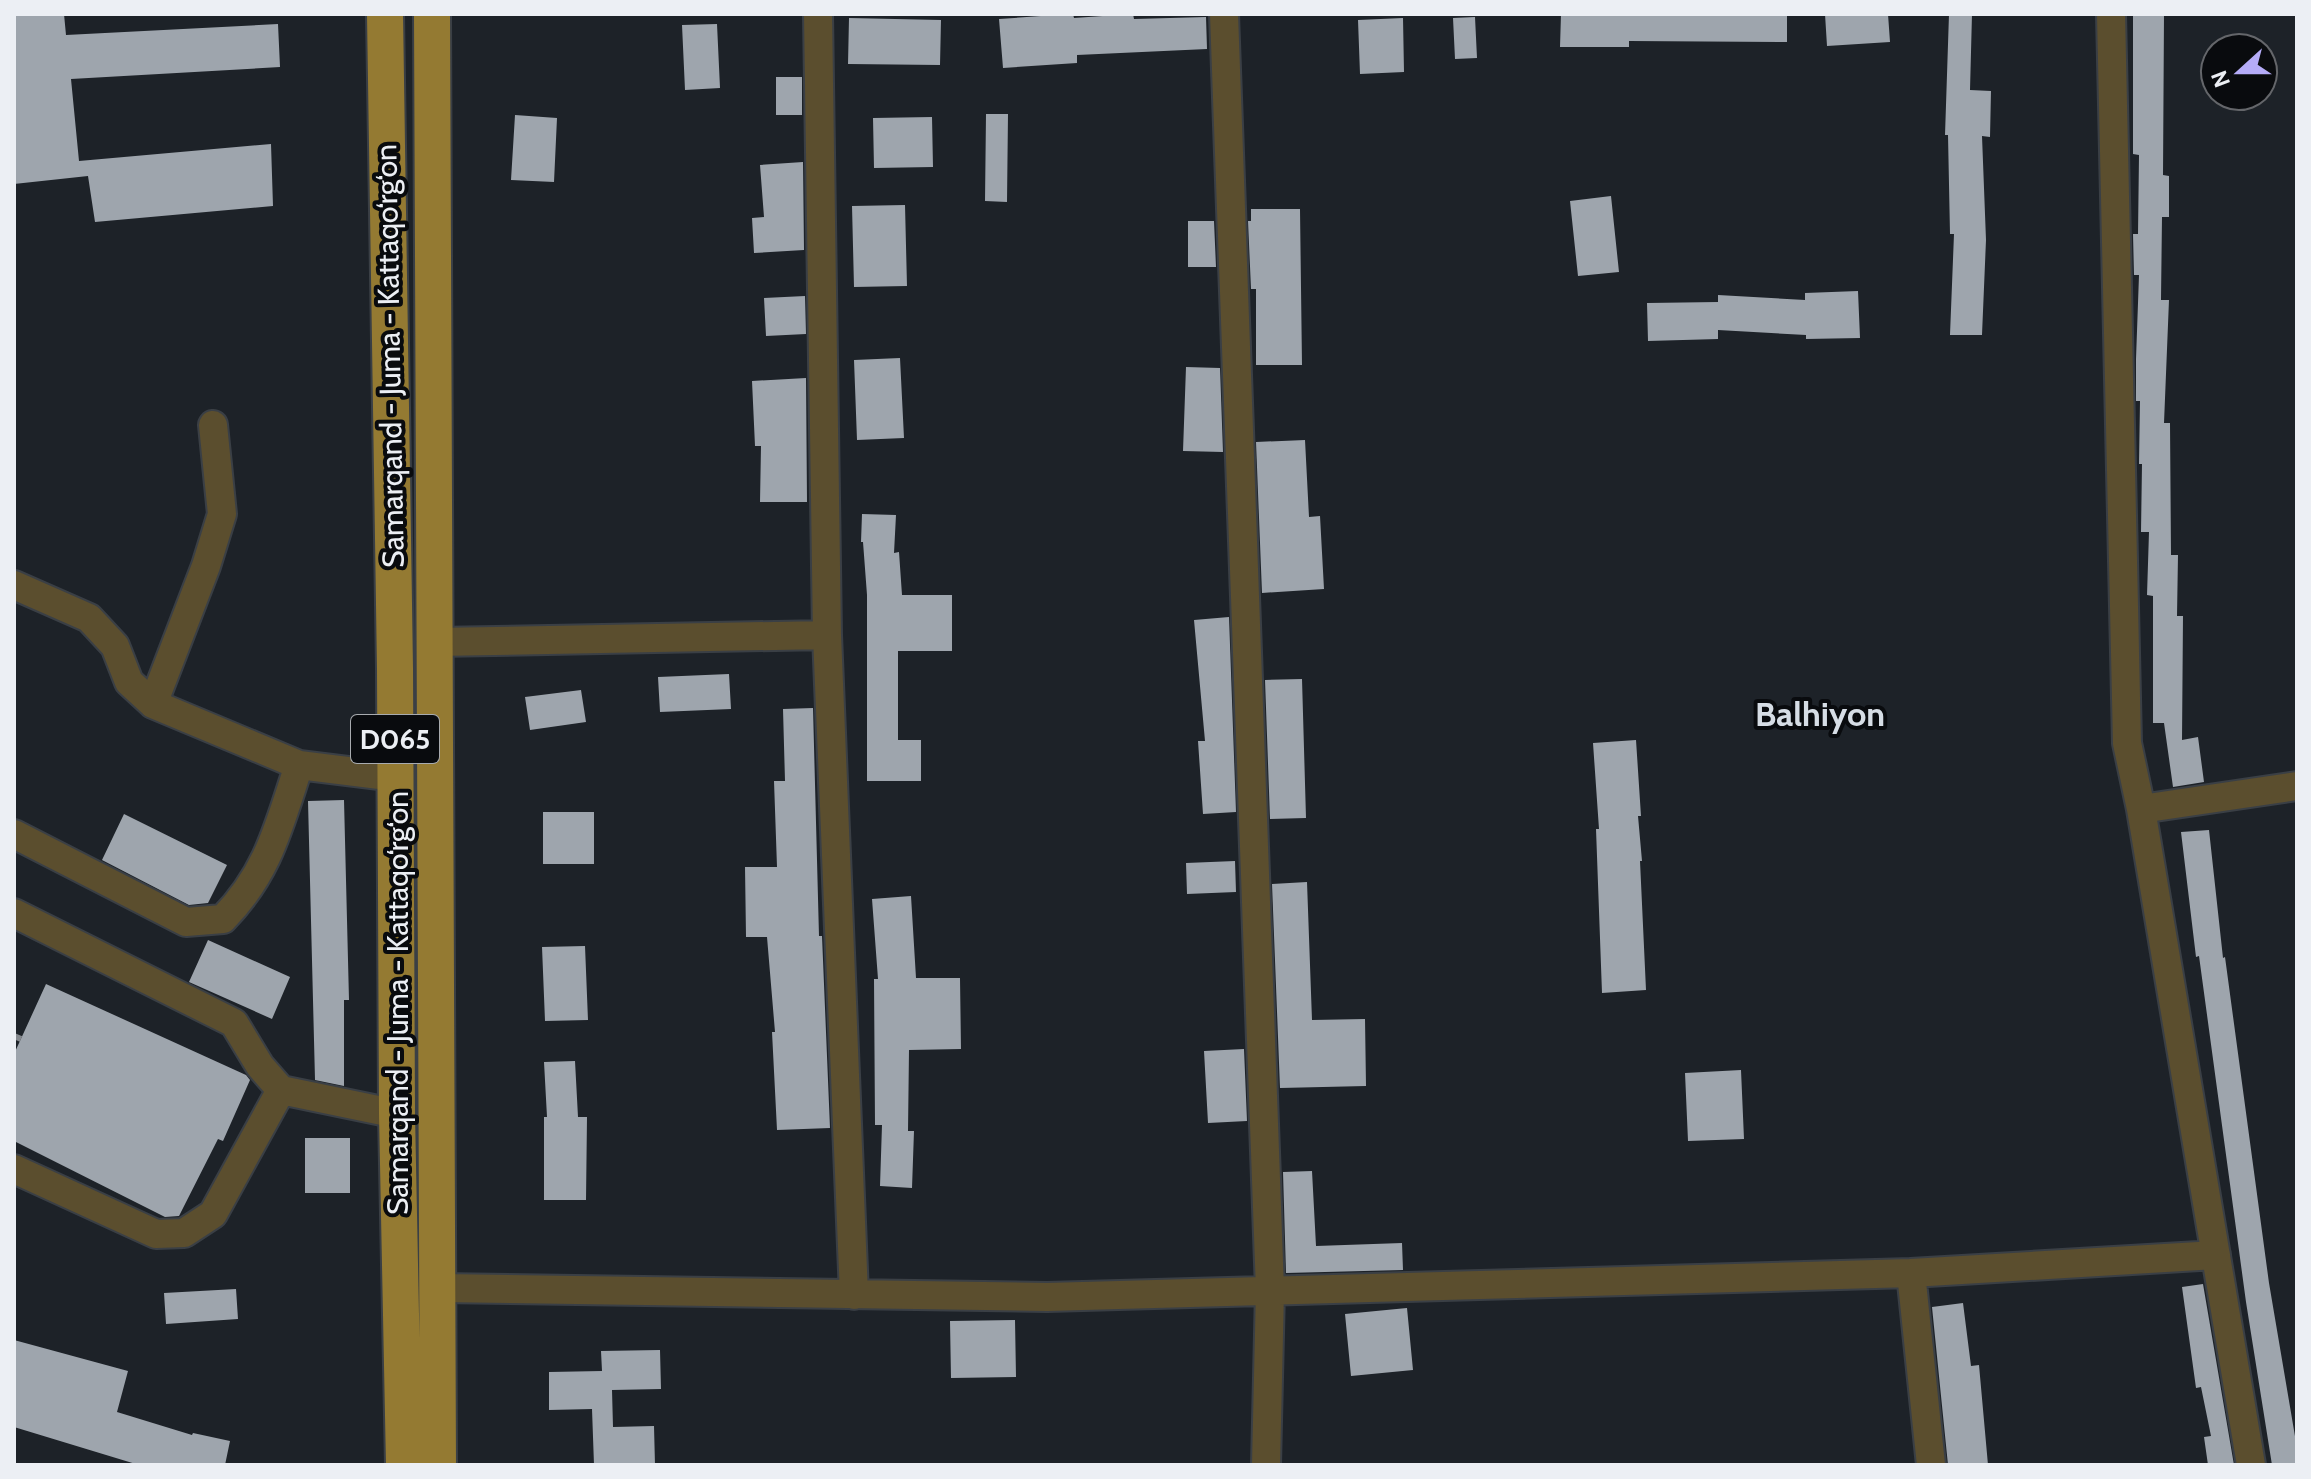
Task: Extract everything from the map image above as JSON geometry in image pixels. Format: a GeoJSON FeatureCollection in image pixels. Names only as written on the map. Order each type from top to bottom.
{"type":"FeatureCollection","features":[{"type":"Feature","properties":{"kind":"main road","name":"Samarqand - Juma - Kattaqo‘rg‘on"},"geometry":{"type":"LineString","coordinates":[[385,14],[396,777],[397,1114],[404,1465]]}},
{"type":"Feature","properties":{"kind":"main road","name":"Samarqand - Juma - Kattaqo‘rg‘on"},"geometry":{"type":"LineString","coordinates":[[432,14],[438,1465]]}},
{"type":"Feature","properties":{"kind":"street"},"geometry":{"type":"LineString","coordinates":[[818,14],[827,635],[854,1295]]}},
{"type":"Feature","properties":{"kind":"street"},"geometry":{"type":"LineString","coordinates":[[1224,14],[1270,1290],[1266,1465]]}},
{"type":"Feature","properties":{"kind":"street"},"geometry":{"type":"LineString","coordinates":[[2111,14],[2127,743],[2141,809],[2251,1465]]}},
{"type":"Feature","properties":{"kind":"street"},"geometry":{"type":"LineString","coordinates":[[153,704],[206,566],[222,514],[213,425]]}},
{"type":"Feature","properties":{"kind":"street"},"geometry":{"type":"LineString","coordinates":[[14,585],[89,618],[115,646],[129,682],[153,704],[299,765],[396,777]]}},
{"type":"Feature","properties":{"kind":"street"},"geometry":{"type":"LineString","coordinates":[[434,642],[827,635]]}},
{"type":"Feature","properties":{"kind":"street"},"geometry":{"type":"LineString","coordinates":[[14,834],[186,922],[223,919],[241,901],[266,863],[299,765]]}},
{"type":"Feature","properties":{"kind":"street"},"geometry":{"type":"LineString","coordinates":[[2141,809],[2297,786]]}},
{"type":"Feature","properties":{"kind":"street"},"geometry":{"type":"LineString","coordinates":[[14,913],[234,1023],[260,1066],[281,1090],[397,1114]]}},
{"type":"Feature","properties":{"kind":"street"},"geometry":{"type":"LineString","coordinates":[[14,1169],[156,1234],[184,1233],[213,1214],[281,1090]]}},
{"type":"Feature","properties":{"kind":"street"},"geometry":{"type":"LineString","coordinates":[[439,1288],[1047,1297],[1911,1273],[2216,1255]]}},
{"type":"Feature","properties":{"kind":"street"},"geometry":{"type":"LineString","coordinates":[[1911,1273],[1931,1465]]}},
{"type":"Feature","properties":{"kind":"building"},"geometry":{"type":"Polygon","coordinates":[[[14,14],[64,14],[66,35],[278,24],[280,67],[71,79],[79,161],[271,144],[273,206],[95,222],[88,176],[14,184],[14,14]]]}},
{"type":"Feature","properties":{"kind":"building"},"geometry":{"type":"Polygon","coordinates":[[[1073,14],[1074,18],[1131,14],[1134,19],[1206,17],[1207,49],[1077,55],[1077,63],[1003,68],[999,19],[1073,14]]]}},
{"type":"Feature","properties":{"kind":"building"},"geometry":{"type":"Polygon","coordinates":[[[1561,14],[1787,14],[1787,42],[1629,41],[1629,47],[1560,47],[1561,14]]]}},
{"type":"Feature","properties":{"kind":"building"},"geometry":{"type":"Polygon","coordinates":[[[1825,14],[1888,14],[1890,42],[1827,46],[1825,14]]]}},
{"type":"Feature","properties":{"kind":"building"},"geometry":{"type":"Polygon","coordinates":[[[1949,14],[1972,14],[1970,90],[1991,91],[1990,137],[1982,136],[1986,240],[1982,335],[1950,335],[1954,234],[1950,234],[1948,135],[1945,135],[1949,14]]]}},
{"type":"Feature","properties":{"kind":"building"},"geometry":{"type":"Polygon","coordinates":[[[2133,14],[2164,14],[2163,175],[2169,176],[2169,217],[2162,217],[2161,300],[2169,300],[2164,423],[2170,423],[2171,555],[2178,555],[2177,616],[2183,616],[2182,740],[2198,737],[2204,782],[2173,787],[2164,723],[2153,723],[2153,596],[2147,595],[2149,532],[2141,532],[2140,401],[2136,401],[2139,275],[2134,275],[2133,234],[2138,234],[2139,155],[2133,154],[2133,14]]]}},
{"type":"Feature","properties":{"kind":"building"},"geometry":{"type":"Polygon","coordinates":[[[1475,17],[1477,58],[1455,59],[1453,18],[1475,17]]]}},
{"type":"Feature","properties":{"kind":"building"},"geometry":{"type":"Polygon","coordinates":[[[849,18],[941,20],[940,65],[848,64],[849,18]]]}},
{"type":"Feature","properties":{"kind":"building"},"geometry":{"type":"Polygon","coordinates":[[[1403,18],[1404,72],[1360,74],[1358,20],[1403,18]]]}},
{"type":"Feature","properties":{"kind":"building"},"geometry":{"type":"Polygon","coordinates":[[[717,24],[720,88],[685,90],[682,25],[717,24]]]}},
{"type":"Feature","properties":{"kind":"building"},"geometry":{"type":"Polygon","coordinates":[[[776,77],[802,77],[802,115],[776,115],[776,77]]]}},
{"type":"Feature","properties":{"kind":"building"},"geometry":{"type":"Polygon","coordinates":[[[986,114],[1008,114],[1007,202],[985,201],[986,114]]]}},
{"type":"Feature","properties":{"kind":"building"},"geometry":{"type":"Polygon","coordinates":[[[515,115],[557,118],[554,182],[511,180],[515,115]]]}},
{"type":"Feature","properties":{"kind":"building"},"geometry":{"type":"Polygon","coordinates":[[[932,117],[933,167],[874,168],[873,118],[932,117]]]}},
{"type":"Feature","properties":{"kind":"building"},"geometry":{"type":"Polygon","coordinates":[[[803,162],[804,250],[754,253],[752,218],[764,217],[760,165],[803,162]]]}},
{"type":"Feature","properties":{"kind":"building"},"geometry":{"type":"Polygon","coordinates":[[[1611,196],[1619,272],[1578,276],[1570,201],[1611,196]]]}},
{"type":"Feature","properties":{"kind":"building"},"geometry":{"type":"Polygon","coordinates":[[[905,205],[907,286],[854,287],[852,206],[905,205]]]}},
{"type":"Feature","properties":{"kind":"building"},"geometry":{"type":"Polygon","coordinates":[[[1251,209],[1300,209],[1302,365],[1256,365],[1256,289],[1251,289],[1248,221],[1251,221],[1251,209]]]}},
{"type":"Feature","properties":{"kind":"building"},"geometry":{"type":"Polygon","coordinates":[[[1188,221],[1214,221],[1216,267],[1188,267],[1188,221]]]}},
{"type":"Feature","properties":{"kind":"building"},"geometry":{"type":"Polygon","coordinates":[[[1858,291],[1860,338],[1806,339],[1806,335],[1718,330],[1718,339],[1648,341],[1647,303],[1718,302],[1718,295],[1805,300],[1805,293],[1858,291]]]}},
{"type":"Feature","properties":{"kind":"building"},"geometry":{"type":"Polygon","coordinates":[[[805,296],[806,334],[766,336],[764,298],[805,296]]]}},
{"type":"Feature","properties":{"kind":"building"},"geometry":{"type":"Polygon","coordinates":[[[900,358],[904,438],[857,440],[854,360],[900,358]]]}},
{"type":"Feature","properties":{"kind":"building"},"geometry":{"type":"Polygon","coordinates":[[[1186,367],[1220,368],[1223,452],[1183,451],[1186,367]]]}},
{"type":"Feature","properties":{"kind":"building"},"geometry":{"type":"Polygon","coordinates":[[[806,378],[807,502],[760,502],[761,446],[755,446],[752,381],[806,378]]]}},
{"type":"Feature","properties":{"kind":"building"},"geometry":{"type":"Polygon","coordinates":[[[1305,440],[1309,517],[1320,516],[1324,589],[1262,593],[1256,442],[1305,440]]]}},
{"type":"Feature","properties":{"kind":"building"},"geometry":{"type":"Polygon","coordinates":[[[862,514],[896,515],[894,553],[899,552],[902,595],[952,595],[952,651],[898,651],[898,740],[921,740],[921,781],[867,781],[867,595],[861,542],[862,514]]]}},
{"type":"Feature","properties":{"kind":"building"},"geometry":{"type":"Polygon","coordinates":[[[1229,617],[1236,812],[1203,814],[1198,741],[1205,741],[1194,620],[1229,617]]]}},
{"type":"Feature","properties":{"kind":"building"},"geometry":{"type":"Polygon","coordinates":[[[729,674],[731,709],[660,712],[658,677],[729,674]]]}},
{"type":"Feature","properties":{"kind":"building"},"geometry":{"type":"Polygon","coordinates":[[[1302,679],[1306,818],[1270,819],[1265,680],[1302,679]]]}},
{"type":"Feature","properties":{"kind":"building"},"geometry":{"type":"Polygon","coordinates":[[[581,690],[586,722],[530,730],[525,697],[581,690]]]}},
{"type":"Feature","properties":{"kind":"building"},"geometry":{"type":"Polygon","coordinates":[[[813,708],[819,936],[822,936],[830,1128],[777,1130],[772,1032],[775,1032],[767,937],[746,937],[745,867],[777,867],[774,781],[785,781],[783,709],[813,708]]]}},
{"type":"Feature","properties":{"kind":"building"},"geometry":{"type":"Polygon","coordinates":[[[1636,740],[1646,990],[1602,993],[1596,829],[1599,829],[1593,743],[1636,740]]]}},
{"type":"Feature","properties":{"kind":"building"},"geometry":{"type":"Polygon","coordinates":[[[344,800],[349,1000],[344,1000],[344,1086],[315,1080],[308,801],[344,800]]]}},
{"type":"Feature","properties":{"kind":"building"},"geometry":{"type":"Polygon","coordinates":[[[543,812],[594,812],[594,864],[543,864],[543,812]]]}},
{"type":"Feature","properties":{"kind":"building"},"geometry":{"type":"Polygon","coordinates":[[[124,814],[227,865],[208,903],[189,905],[102,860],[124,814]]]}},
{"type":"Feature","properties":{"kind":"building"},"geometry":{"type":"Polygon","coordinates":[[[2209,830],[2223,958],[2269,1283],[2297,1448],[2297,1465],[2272,1465],[2246,1302],[2199,956],[2196,957],[2181,832],[2209,830]]]}},
{"type":"Feature","properties":{"kind":"building"},"geometry":{"type":"Polygon","coordinates":[[[1235,861],[1236,892],[1187,894],[1186,863],[1235,861]]]}},
{"type":"Feature","properties":{"kind":"building"},"geometry":{"type":"Polygon","coordinates":[[[1307,882],[1312,1020],[1365,1019],[1366,1086],[1280,1088],[1272,884],[1307,882]]]}},
{"type":"Feature","properties":{"kind":"building"},"geometry":{"type":"Polygon","coordinates":[[[911,896],[916,978],[960,978],[961,1049],[909,1050],[908,1131],[914,1131],[912,1188],[880,1186],[882,1125],[875,1125],[874,979],[878,979],[872,899],[911,896]]]}},
{"type":"Feature","properties":{"kind":"building"},"geometry":{"type":"Polygon","coordinates":[[[208,940],[290,977],[272,1019],[189,982],[208,940]]]}},
{"type":"Feature","properties":{"kind":"building"},"geometry":{"type":"Polygon","coordinates":[[[585,946],[588,1020],[545,1021],[542,947],[585,946]]]}},
{"type":"Feature","properties":{"kind":"building"},"geometry":{"type":"Polygon","coordinates":[[[46,984],[246,1075],[250,1080],[223,1141],[218,1139],[179,1216],[165,1217],[14,1141],[14,1054],[46,984]]]}},
{"type":"Feature","properties":{"kind":"building"},"geometry":{"type":"Polygon","coordinates":[[[1244,1049],[1247,1121],[1208,1123],[1204,1051],[1244,1049]]]}},
{"type":"Feature","properties":{"kind":"building"},"geometry":{"type":"Polygon","coordinates":[[[575,1061],[578,1117],[587,1117],[586,1200],[544,1200],[544,1117],[547,1117],[544,1062],[575,1061]]]}},
{"type":"Feature","properties":{"kind":"building"},"geometry":{"type":"Polygon","coordinates":[[[1741,1070],[1744,1139],[1688,1141],[1685,1073],[1741,1070]]]}},
{"type":"Feature","properties":{"kind":"building"},"geometry":{"type":"Polygon","coordinates":[[[305,1138],[350,1138],[350,1193],[305,1193],[305,1138]]]}},
{"type":"Feature","properties":{"kind":"building"},"geometry":{"type":"Polygon","coordinates":[[[1312,1171],[1316,1246],[1402,1243],[1403,1270],[1286,1273],[1283,1172],[1312,1171]]]}},
{"type":"Feature","properties":{"kind":"building"},"geometry":{"type":"Polygon","coordinates":[[[2203,1284],[2234,1465],[2208,1465],[2204,1437],[2211,1436],[2201,1387],[2196,1388],[2182,1287],[2203,1284]]]}},
{"type":"Feature","properties":{"kind":"building"},"geometry":{"type":"Polygon","coordinates":[[[236,1289],[238,1319],[166,1324],[164,1293],[236,1289]]]}},
{"type":"Feature","properties":{"kind":"building"},"geometry":{"type":"Polygon","coordinates":[[[1963,1303],[1971,1366],[1979,1365],[1988,1465],[1948,1465],[1932,1307],[1963,1303]]]}},
{"type":"Feature","properties":{"kind":"building"},"geometry":{"type":"Polygon","coordinates":[[[1407,1308],[1413,1370],[1351,1376],[1345,1314],[1407,1308]]]}},
{"type":"Feature","properties":{"kind":"building"},"geometry":{"type":"Polygon","coordinates":[[[1015,1320],[1016,1377],[951,1378],[950,1321],[1015,1320]]]}},
{"type":"Feature","properties":{"kind":"building"},"geometry":{"type":"Polygon","coordinates":[[[14,1340],[128,1371],[117,1412],[192,1435],[230,1441],[225,1465],[139,1465],[14,1427],[14,1340]]]}},
{"type":"Feature","properties":{"kind":"building"},"geometry":{"type":"Polygon","coordinates":[[[660,1350],[661,1389],[612,1390],[613,1427],[654,1426],[655,1465],[594,1465],[592,1409],[549,1410],[549,1372],[602,1371],[601,1351],[660,1350]]]}},
{"type":"Feature","properties":{"kind":"railway"},"geometry":{"type":"LineString","coordinates":[[14,1036],[21,1039]]}},
{"type":"Feature","properties":{"kind":"district","name":"Balhiyon"},"geometry":{"type":"Point","coordinates":[1820,714]}}]}
